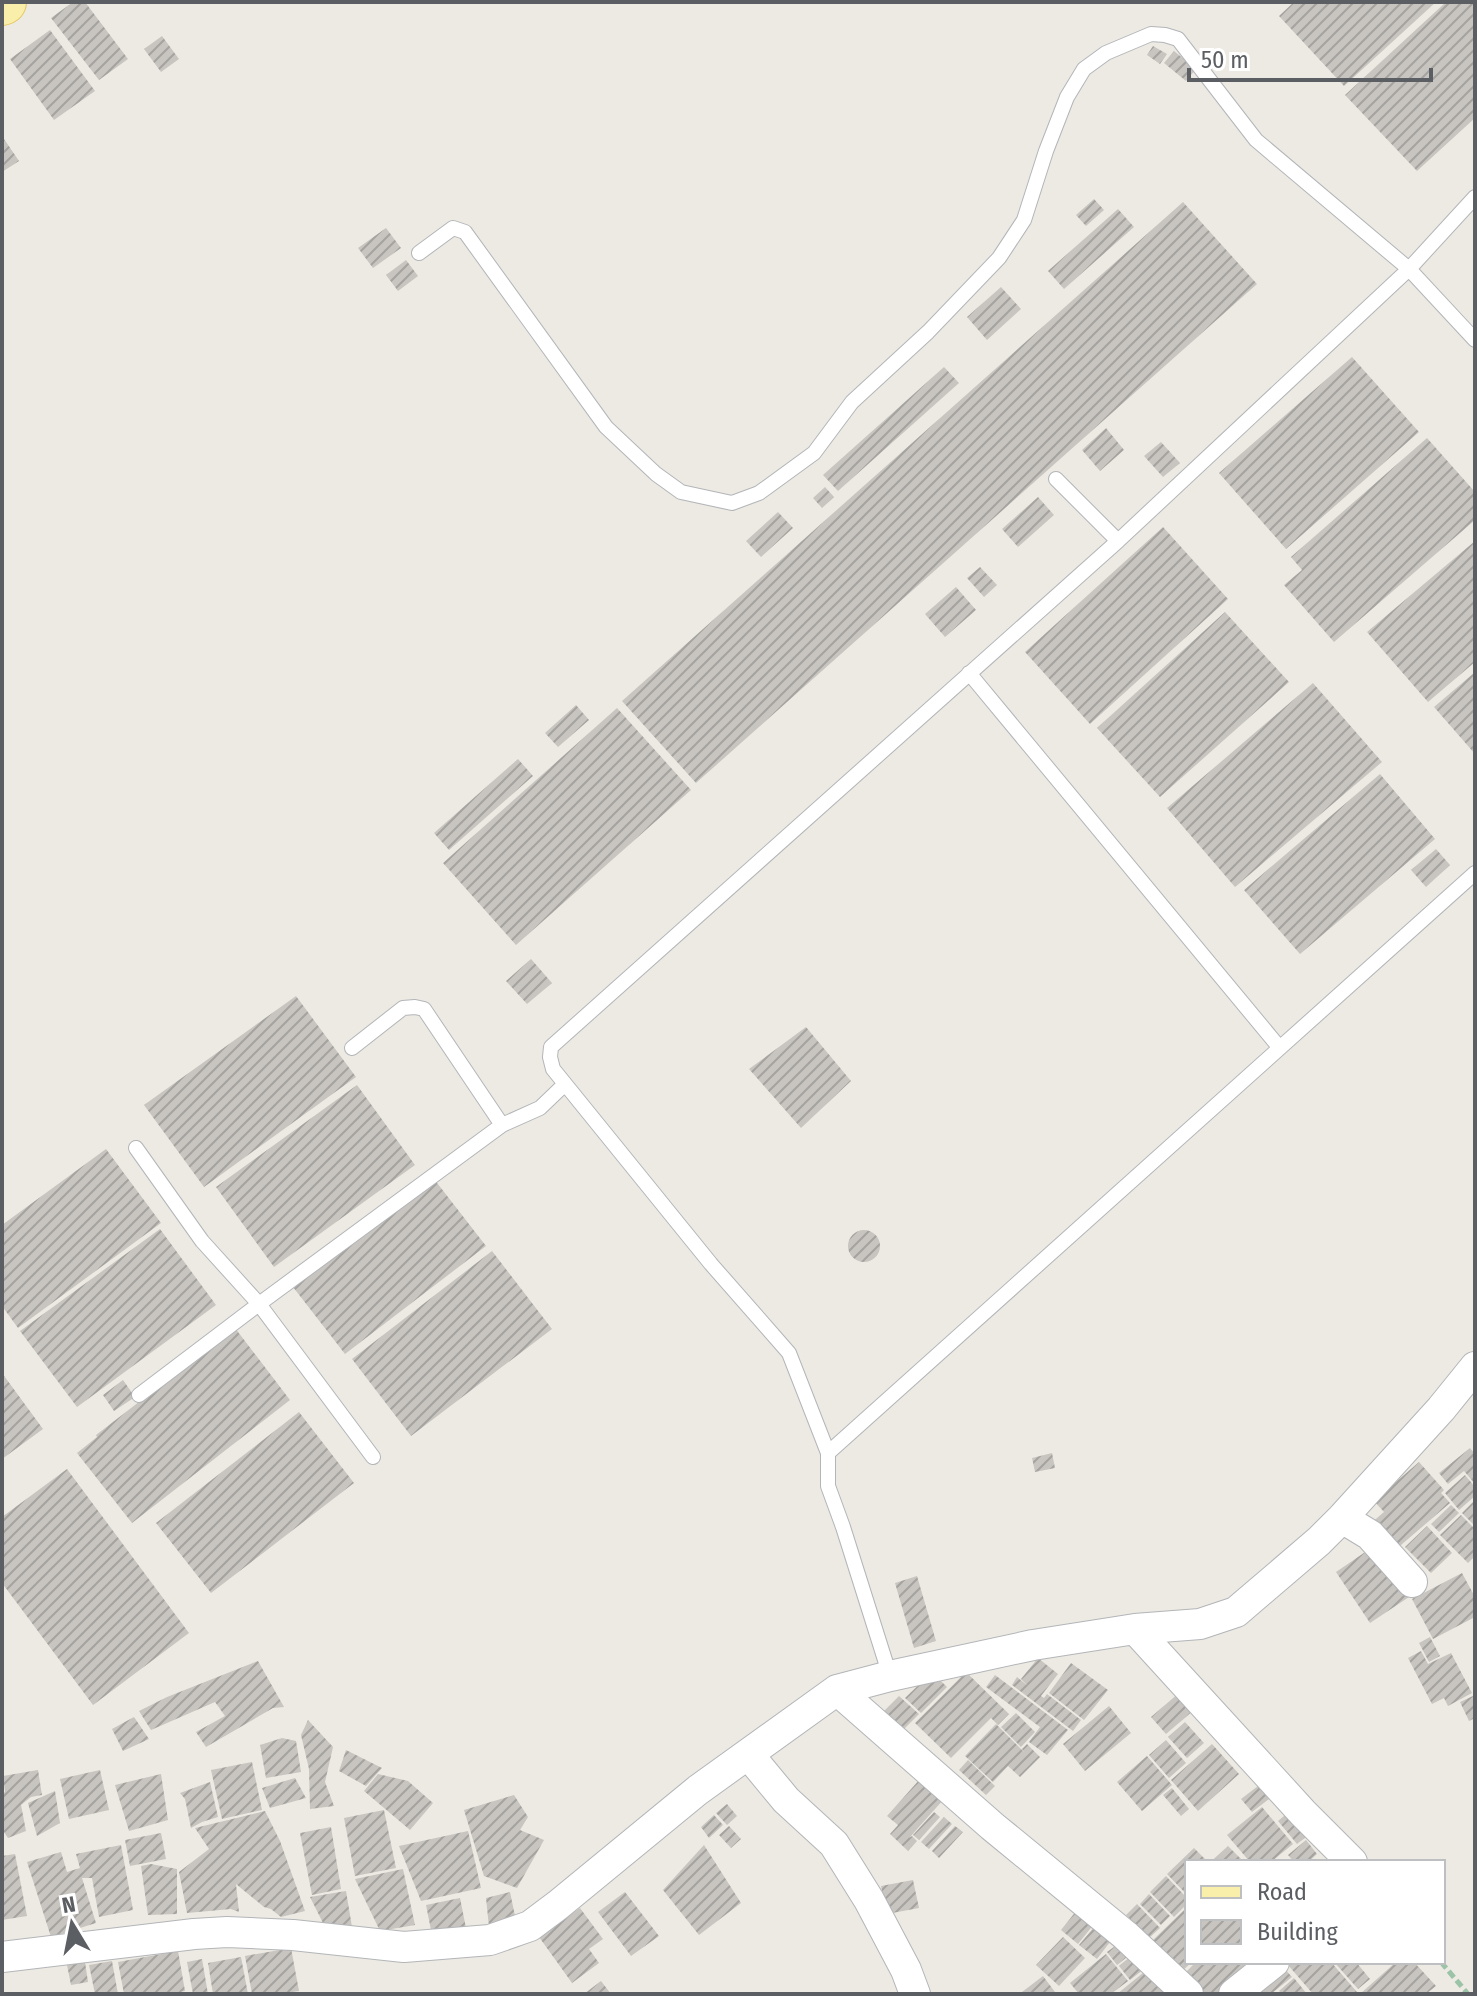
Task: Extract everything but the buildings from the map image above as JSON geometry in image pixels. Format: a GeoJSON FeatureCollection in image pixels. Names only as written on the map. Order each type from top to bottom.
{"type":"FeatureCollection","features":[{"type":"Feature","properties":{"kind":"street"},"geometry":{"type":"LineString","coordinates":[[2,1957],[227,1932],[293,1935],[404,1947],[490,1940],[530,1926],[698,1790],[837,1690],[1033,1645],[1135,1629],[1200,1624],[1236,1612],[1342,1518],[1475,1367]]}},
{"type":"Feature","properties":{"kind":"street"},"geometry":{"type":"LineString","coordinates":[[1342,1518],[1370,1535],[1412,1582]]}},
{"type":"Feature","properties":{"kind":"street"},"geometry":{"type":"LineString","coordinates":[[1135,1629],[1350,1860]]}},
{"type":"Feature","properties":{"kind":"street"},"geometry":{"type":"LineString","coordinates":[[837,1690],[992,1826],[1125,1935],[1188,1994]]}},
{"type":"Feature","properties":{"kind":"street"},"geometry":{"type":"LineString","coordinates":[[748,1754],[786,1800],[834,1844],[869,1900],[906,1970],[915,1994]]}},
{"type":"Feature","properties":{"kind":"street"},"geometry":{"type":"LineString","coordinates":[[1234,1994],[1272,1964]]}},
{"type":"Feature","properties":{"kind":"lane"},"geometry":{"type":"LineString","coordinates":[[419,253],[453,228],[465,232],[606,427],[656,474],[681,492],[732,503],[759,493],[814,453],[852,402],[928,332],[999,258],[1024,220],[1067,97],[1084,69],[1123,44],[1151,34],[1165,35],[1178,39],[1256,140],[1409,269],[1475,340]]}},
{"type":"Feature","properties":{"kind":"lane"},"geometry":{"type":"LineString","coordinates":[[890,1676],[828,1486],[828,1453],[789,1353],[711,1264],[553,1069],[551,1047],[1118,541],[1409,269],[1475,197]]}},
{"type":"Feature","properties":{"kind":"lane"},"geometry":{"type":"LineString","coordinates":[[1056,479],[1118,541]]}},
{"type":"Feature","properties":{"kind":"lane"},"geometry":{"type":"LineString","coordinates":[[969,673],[1279,1047]]}},
{"type":"Feature","properties":{"kind":"lane"},"geometry":{"type":"LineString","coordinates":[[828,1453],[1475,873]]}},
{"type":"Feature","properties":{"kind":"lane"},"geometry":{"type":"LineString","coordinates":[[352,1048],[403,1008],[424,1009],[502,1125]]}},
{"type":"Feature","properties":{"kind":"lane"},"geometry":{"type":"LineString","coordinates":[[139,1395],[502,1125],[540,1108],[565,1084]]}},
{"type":"Feature","properties":{"kind":"lane"},"geometry":{"type":"LineString","coordinates":[[136,1148],[202,1241],[259,1304],[373,1457]]}},
{"type":"Feature","properties":{"kind":"path"},"geometry":{"type":"LineString","coordinates":[[1443,1964],[1468,1994]]}}]}
